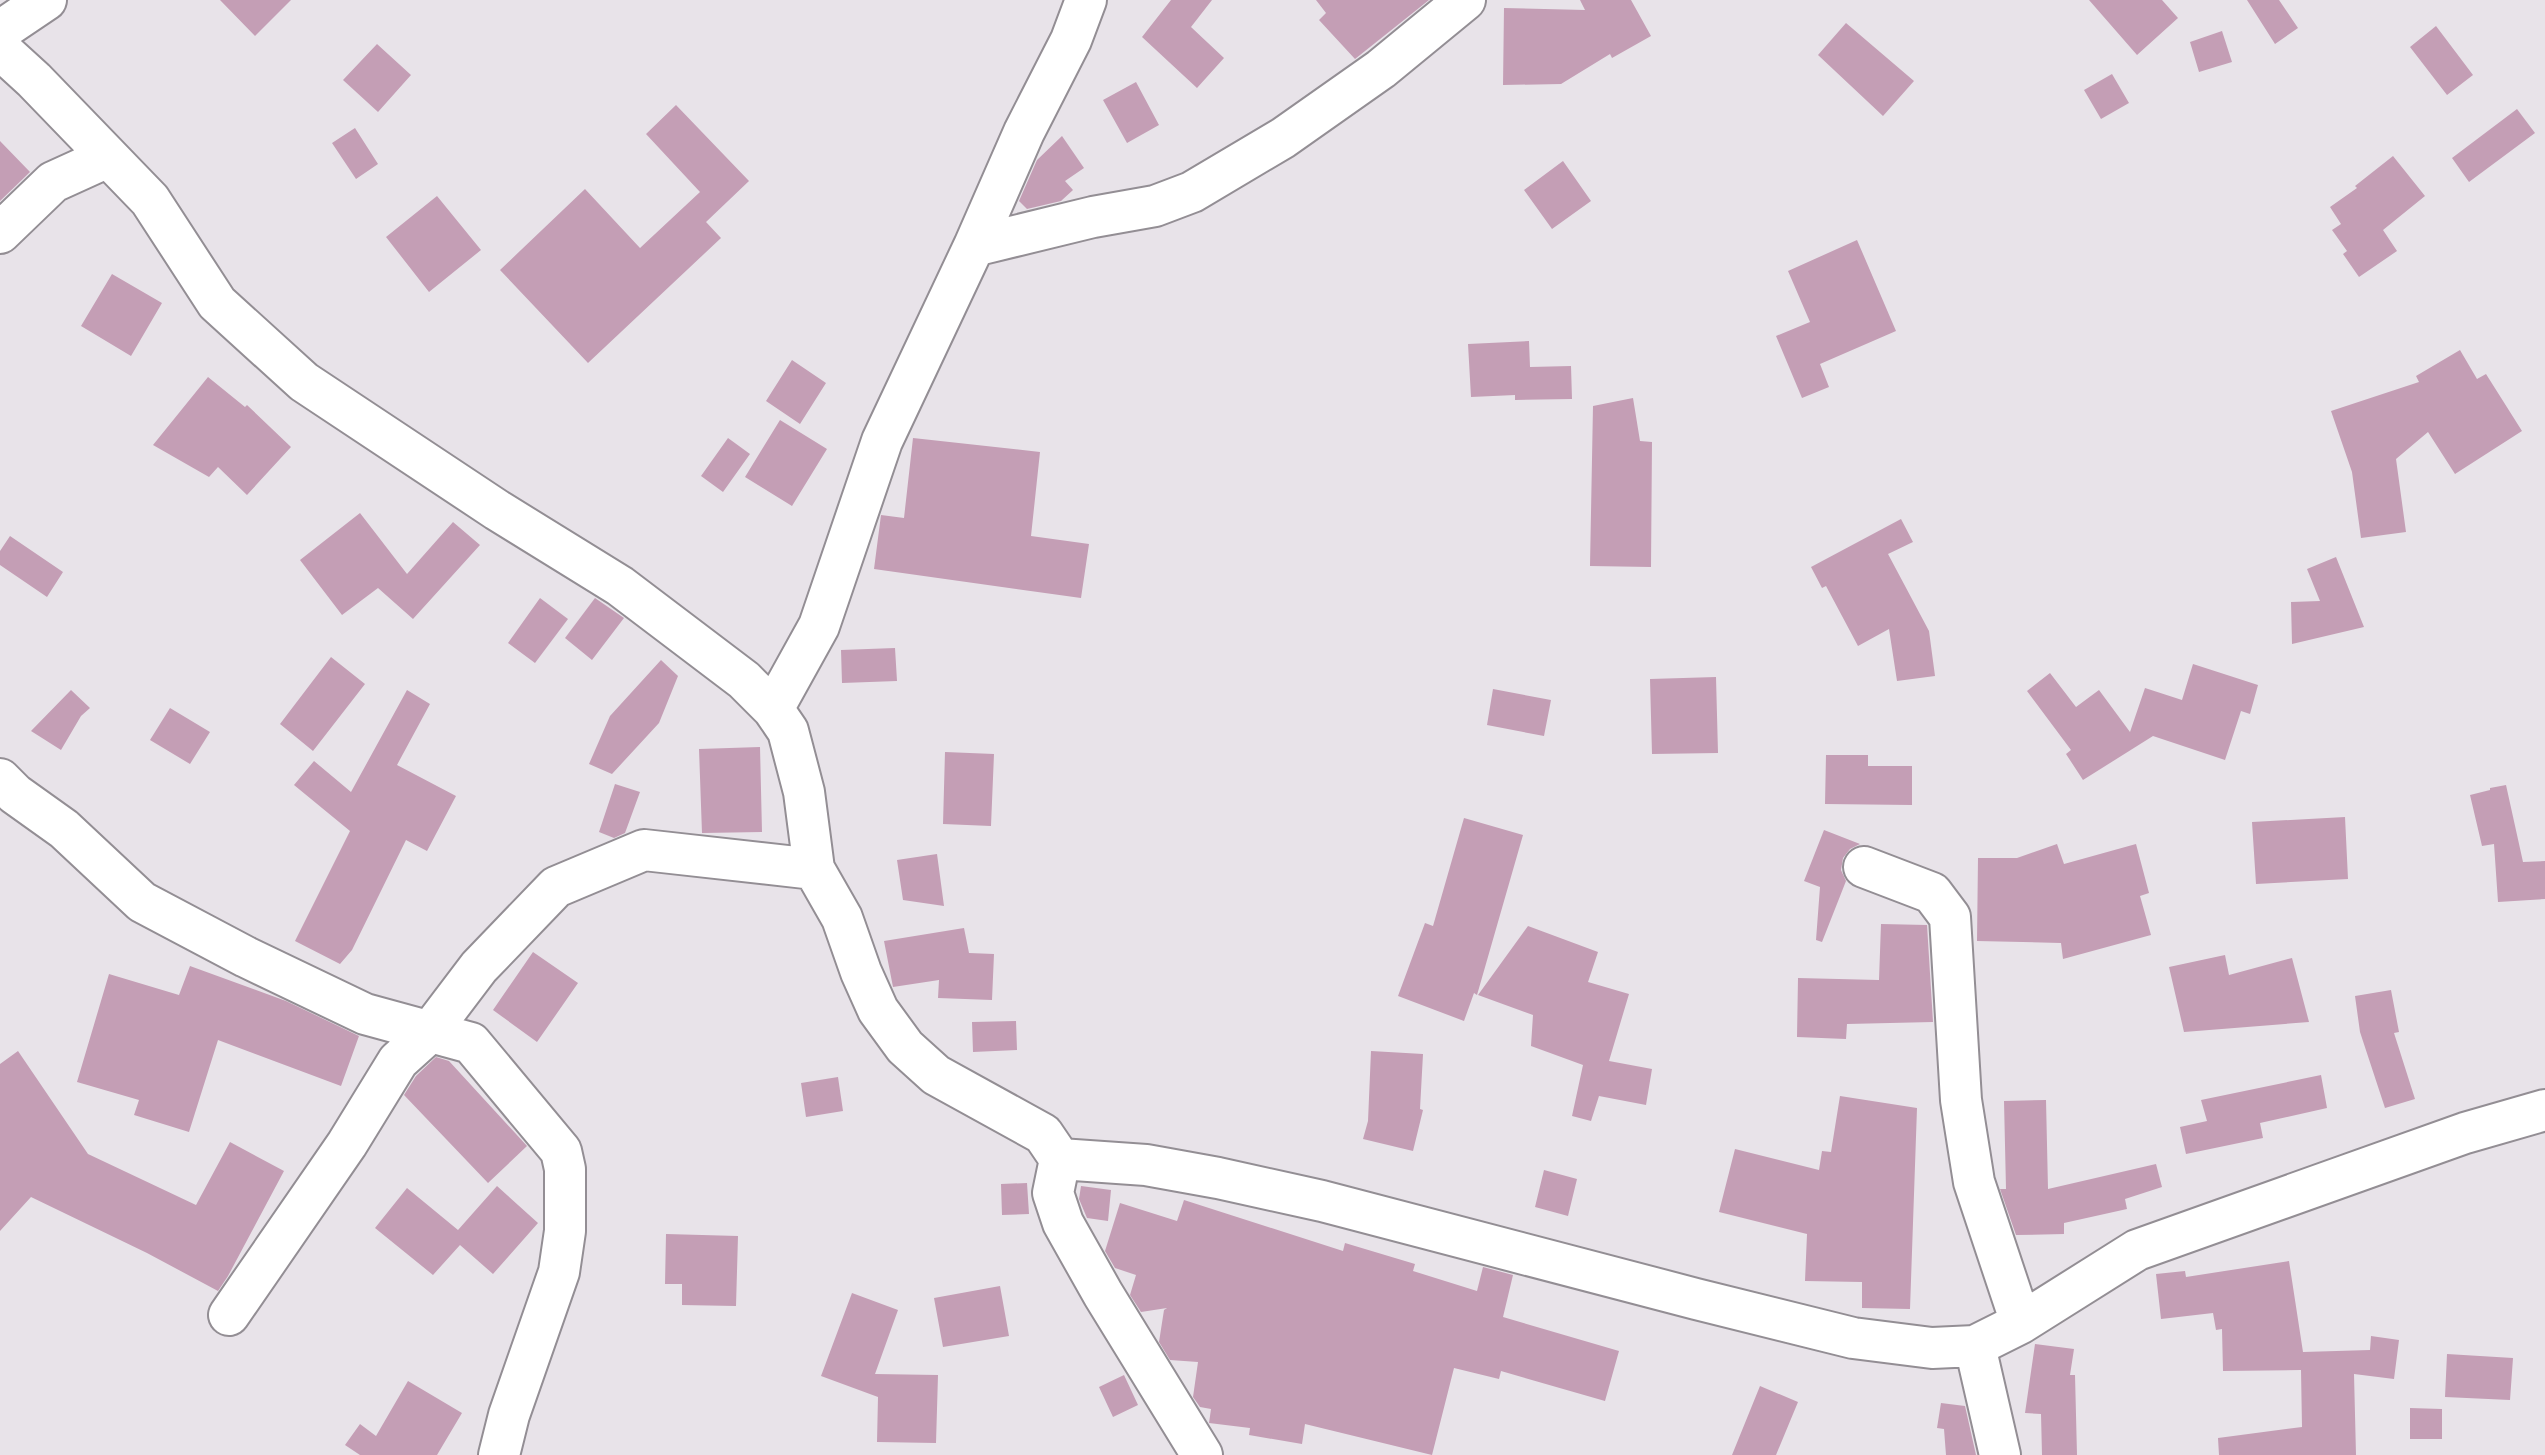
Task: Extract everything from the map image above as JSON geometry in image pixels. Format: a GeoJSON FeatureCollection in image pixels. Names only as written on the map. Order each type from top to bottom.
{"type":"FeatureCollection","features":[{"type":"Feature","properties":{"kind":"street"},"geometry":{"type":"LineString","coordinates":[[0,31],[46,0]]}},
{"type":"Feature","properties":{"kind":"street"},"geometry":{"type":"LineString","coordinates":[[773,709],[819,626],[882,441],[1024,132],[1071,40],[1086,0]]}},
{"type":"Feature","properties":{"kind":"street"},"geometry":{"type":"LineString","coordinates":[[974,246],[1093,217],[1155,206],[1192,192],[1283,138],[1381,69],[1465,0]]}},
{"type":"Feature","properties":{"kind":"street"},"geometry":{"type":"LineString","coordinates":[[0,49],[150,200],[217,303],[304,382],[497,510],[620,586],[744,680],[773,709],[788,731],[804,792],[814,869],[842,918],[878,1010],[905,1047],[936,1075],[1043,1134],[1060,1159],[1053,1193],[1063,1223],[1202,1455]]}},
{"type":"Feature","properties":{"kind":"street"},"geometry":{"type":"LineString","coordinates":[[0,233],[53,182],[108,157]]}},
{"type":"Feature","properties":{"kind":"street"},"geometry":{"type":"LineString","coordinates":[[5,796],[64,829],[142,902],[246,957],[365,1014],[471,1043],[561,1151],[565,1169],[565,1231],[559,1272],[509,1415],[499,1455]]}},
{"type":"Feature","properties":{"kind":"street"},"geometry":{"type":"LineString","coordinates":[[229,1315],[347,1144],[398,1061],[429,1033],[479,967],[556,887],[644,850],[814,869]]}},
{"type":"Feature","properties":{"kind":"street"},"geometry":{"type":"LineString","coordinates":[[1864,867],[1932,893],[1950,917],[1961,1100],[1974,1182],[2021,1323]]}},
{"type":"Feature","properties":{"kind":"street"},"geometry":{"type":"LineString","coordinates":[[1060,1159],[1146,1165],[1307,1197],[1853,1338],[1932,1348],[1975,1346],[2021,1323],[2137,1250],[2465,1133],[2545,1110]]}},
{"type":"Feature","properties":{"kind":"street"},"geometry":{"type":"LineString","coordinates":[[1975,1346],[2000,1455]]}},
{"type":"Feature","properties":{"kind":"building"},"geometry":{"type":"Polygon","coordinates":[[[220,0],[291,0],[255,36],[220,0]]]}},
{"type":"Feature","properties":{"kind":"building"},"geometry":{"type":"Polygon","coordinates":[[[1171,0],[1212,0],[1191,27],[1224,58],[1197,88],[1142,37],[1171,0]]]}},
{"type":"Feature","properties":{"kind":"building"},"geometry":{"type":"Polygon","coordinates":[[[1316,0],[1429,0],[1355,59],[1319,20],[1326,13],[1316,0]]]}},
{"type":"Feature","properties":{"kind":"building"},"geometry":{"type":"Polygon","coordinates":[[[1580,0],[1631,0],[1651,36],[1612,58],[1610,54],[1561,84],[1503,85],[1504,8],[1585,10],[1580,0]]]}},
{"type":"Feature","properties":{"kind":"building"},"geometry":{"type":"Polygon","coordinates":[[[2089,0],[2162,0],[2178,18],[2137,55],[2089,0]]]}},
{"type":"Feature","properties":{"kind":"building"},"geometry":{"type":"Polygon","coordinates":[[[2247,0],[2279,0],[2298,28],[2275,44],[2247,0]]]}},
{"type":"Feature","properties":{"kind":"building"},"geometry":{"type":"Polygon","coordinates":[[[1846,23],[1914,81],[1883,116],[1818,55],[1846,23]]]}},
{"type":"Feature","properties":{"kind":"building"},"geometry":{"type":"Polygon","coordinates":[[[2436,26],[2473,75],[2447,95],[2410,47],[2436,26]]]}},
{"type":"Feature","properties":{"kind":"building"},"geometry":{"type":"Polygon","coordinates":[[[2222,31],[2232,62],[2199,72],[2190,42],[2222,31]]]}},
{"type":"Feature","properties":{"kind":"building"},"geometry":{"type":"Polygon","coordinates":[[[377,44],[411,75],[378,112],[343,80],[377,44]]]}},
{"type":"Feature","properties":{"kind":"building"},"geometry":{"type":"Polygon","coordinates":[[[2112,74],[2129,103],[2101,119],[2084,90],[2112,74]]]}},
{"type":"Feature","properties":{"kind":"building"},"geometry":{"type":"Polygon","coordinates":[[[1136,82],[1159,125],[1127,143],[1103,100],[1136,82]]]}},
{"type":"Feature","properties":{"kind":"building"},"geometry":{"type":"Polygon","coordinates":[[[676,105],[749,181],[706,222],[721,238],[588,363],[500,270],[585,189],[640,248],[700,192],[646,134],[676,105]]]}},
{"type":"Feature","properties":{"kind":"building"},"geometry":{"type":"Polygon","coordinates":[[[2517,109],[2535,133],[2469,182],[2452,158],[2517,109]]]}},
{"type":"Feature","properties":{"kind":"building"},"geometry":{"type":"Polygon","coordinates":[[[355,128],[378,164],[356,179],[332,143],[355,128]]]}},
{"type":"Feature","properties":{"kind":"building"},"geometry":{"type":"Polygon","coordinates":[[[1062,136],[1084,168],[1065,181],[1073,190],[1061,201],[1027,209],[1019,201],[1037,160],[1062,136]]]}},
{"type":"Feature","properties":{"kind":"building"},"geometry":{"type":"Polygon","coordinates":[[[0,141],[30,172],[0,201],[0,141]]]}},
{"type":"Feature","properties":{"kind":"building"},"geometry":{"type":"Polygon","coordinates":[[[2393,156],[2425,196],[2383,230],[2397,251],[2359,277],[2343,254],[2347,251],[2332,230],[2341,224],[2330,207],[2393,156]]]}},
{"type":"Feature","properties":{"kind":"building"},"geometry":{"type":"Polygon","coordinates":[[[1563,161],[1591,201],[1552,229],[1524,190],[1563,161]]]}},
{"type":"Feature","properties":{"kind":"building"},"geometry":{"type":"Polygon","coordinates":[[[437,196],[481,250],[429,292],[386,237],[437,196]]]}},
{"type":"Feature","properties":{"kind":"building"},"geometry":{"type":"Polygon","coordinates":[[[1857,240],[1896,331],[1820,364],[1829,387],[1802,398],[1776,336],[1810,322],[1788,271],[1857,240]]]}},
{"type":"Feature","properties":{"kind":"building"},"geometry":{"type":"Polygon","coordinates":[[[112,274],[162,303],[131,356],[81,326],[112,274]]]}},
{"type":"Feature","properties":{"kind":"building"},"geometry":{"type":"Polygon","coordinates":[[[1529,341],[1530,367],[1571,366],[1572,399],[1515,400],[1515,395],[1471,397],[1468,344],[1529,341]]]}},
{"type":"Feature","properties":{"kind":"building"},"geometry":{"type":"Polygon","coordinates":[[[2460,350],[2477,379],[2486,374],[2522,431],[2455,474],[2428,432],[2396,459],[2406,532],[2361,538],[2352,472],[2331,411],[2419,382],[2416,376],[2460,350]]]}},
{"type":"Feature","properties":{"kind":"building"},"geometry":{"type":"Polygon","coordinates":[[[792,360],[826,383],[800,424],[766,401],[792,360]]]}},
{"type":"Feature","properties":{"kind":"building"},"geometry":{"type":"Polygon","coordinates":[[[208,377],[245,407],[247,405],[291,447],[247,495],[218,467],[209,477],[153,445],[208,377]]]}},
{"type":"Feature","properties":{"kind":"building"},"geometry":{"type":"Polygon","coordinates":[[[1633,398],[1640,441],[1652,442],[1651,567],[1590,566],[1593,406],[1633,398]]]}},
{"type":"Feature","properties":{"kind":"building"},"geometry":{"type":"Polygon","coordinates":[[[780,420],[827,449],[792,506],[745,477],[780,420]]]}},
{"type":"Feature","properties":{"kind":"building"},"geometry":{"type":"Polygon","coordinates":[[[728,438],[750,454],[723,492],[701,476],[728,438]]]}},
{"type":"Feature","properties":{"kind":"building"},"geometry":{"type":"Polygon","coordinates":[[[913,438],[1040,452],[1031,536],[1089,544],[1081,598],[874,569],[881,515],[904,518],[913,438]]]}},
{"type":"Feature","properties":{"kind":"building"},"geometry":{"type":"Polygon","coordinates":[[[360,513],[407,574],[453,522],[480,545],[413,619],[378,588],[342,615],[300,560],[360,513]]]}},
{"type":"Feature","properties":{"kind":"building"},"geometry":{"type":"Polygon","coordinates":[[[1901,519],[1913,542],[1888,554],[1929,631],[1935,676],[1897,681],[1889,629],[1858,646],[1826,586],[1822,588],[1811,567],[1901,519]]]}},
{"type":"Feature","properties":{"kind":"building"},"geometry":{"type":"Polygon","coordinates":[[[10,536],[63,572],[47,597],[0,565],[0,551],[10,536]]]}},
{"type":"Feature","properties":{"kind":"building"},"geometry":{"type":"Polygon","coordinates":[[[2336,557],[2364,627],[2292,644],[2291,602],[2320,601],[2307,569],[2336,557]]]}},
{"type":"Feature","properties":{"kind":"building"},"geometry":{"type":"Polygon","coordinates":[[[540,598],[568,619],[535,663],[508,643],[540,598]]]}},
{"type":"Feature","properties":{"kind":"building"},"geometry":{"type":"Polygon","coordinates":[[[595,598],[624,618],[592,660],[565,638],[595,598]]]}},
{"type":"Feature","properties":{"kind":"building"},"geometry":{"type":"Polygon","coordinates":[[[895,648],[897,681],[842,683],[841,650],[895,648]]]}},
{"type":"Feature","properties":{"kind":"building"},"geometry":{"type":"Polygon","coordinates":[[[331,657],[365,684],[313,751],[280,724],[331,657]]]}},
{"type":"Feature","properties":{"kind":"building"},"geometry":{"type":"Polygon","coordinates":[[[661,660],[678,676],[659,723],[612,774],[589,764],[610,716],[661,660]]]}},
{"type":"Feature","properties":{"kind":"building"},"geometry":{"type":"Polygon","coordinates":[[[2193,664],[2258,685],[2250,714],[2241,711],[2225,760],[2153,736],[2083,780],[2066,754],[2071,750],[2027,691],[2050,673],[2076,707],[2099,690],[2130,732],[2145,688],[2182,700],[2193,664]]]}},
{"type":"Feature","properties":{"kind":"building"},"geometry":{"type":"Polygon","coordinates":[[[1716,677],[1718,753],[1652,754],[1650,679],[1716,677]]]}},
{"type":"Feature","properties":{"kind":"building"},"geometry":{"type":"Polygon","coordinates":[[[1493,689],[1551,700],[1544,736],[1487,725],[1493,689]]]}},
{"type":"Feature","properties":{"kind":"building"},"geometry":{"type":"Polygon","coordinates":[[[71,690],[90,708],[81,716],[61,750],[31,731],[71,690]]]}},
{"type":"Feature","properties":{"kind":"building"},"geometry":{"type":"Polygon","coordinates":[[[407,690],[430,704],[397,765],[456,796],[427,851],[406,840],[352,950],[340,964],[295,941],[350,831],[294,785],[314,761],[351,792],[407,690]]]}},
{"type":"Feature","properties":{"kind":"building"},"geometry":{"type":"Polygon","coordinates":[[[170,708],[210,732],[190,764],[150,740],[170,708]]]}},
{"type":"Feature","properties":{"kind":"building"},"geometry":{"type":"Polygon","coordinates":[[[760,747],[762,832],[702,833],[699,749],[760,747]]]}},
{"type":"Feature","properties":{"kind":"building"},"geometry":{"type":"Polygon","coordinates":[[[945,752],[994,754],[991,826],[943,824],[945,752]]]}},
{"type":"Feature","properties":{"kind":"building"},"geometry":{"type":"Polygon","coordinates":[[[1826,755],[1868,755],[1868,766],[1912,766],[1912,805],[1825,804],[1826,755]]]}},
{"type":"Feature","properties":{"kind":"building"},"geometry":{"type":"Polygon","coordinates":[[[615,784],[640,792],[625,833],[614,838],[599,832],[615,784]]]}},
{"type":"Feature","properties":{"kind":"building"},"geometry":{"type":"Polygon","coordinates":[[[2506,785],[2523,862],[2545,861],[2545,899],[2498,902],[2494,844],[2482,846],[2470,795],[2506,785]]]}},
{"type":"Feature","properties":{"kind":"building"},"geometry":{"type":"Polygon","coordinates":[[[2345,817],[2348,879],[2256,884],[2252,822],[2345,817]]]}},
{"type":"Feature","properties":{"kind":"building"},"geometry":{"type":"Polygon","coordinates":[[[1464,818],[1523,835],[1477,995],[1474,993],[1464,1021],[1398,996],[1425,923],[1433,926],[1464,818]]]}},
{"type":"Feature","properties":{"kind":"building"},"geometry":{"type":"Polygon","coordinates":[[[1824,830],[1860,844],[1850,849],[1843,858],[1841,870],[1846,881],[1822,942],[1816,940],[1820,887],[1804,881],[1824,830]]]}},
{"type":"Feature","properties":{"kind":"building"},"geometry":{"type":"Polygon","coordinates":[[[2057,844],[2064,864],[2136,844],[2149,893],[2140,896],[2151,935],[2063,959],[2061,943],[1977,941],[1978,858],[2017,858],[2057,844]]]}},
{"type":"Feature","properties":{"kind":"building"},"geometry":{"type":"Polygon","coordinates":[[[937,854],[944,906],[903,900],[897,860],[937,854]]]}},
{"type":"Feature","properties":{"kind":"building"},"geometry":{"type":"Polygon","coordinates":[[[1881,924],[1927,925],[1933,1022],[1847,1024],[1846,1039],[1797,1037],[1798,978],[1879,980],[1881,924]]]}},
{"type":"Feature","properties":{"kind":"building"},"geometry":{"type":"Polygon","coordinates":[[[1528,926],[1598,952],[1588,982],[1629,994],[1609,1061],[1652,1069],[1646,1105],[1599,1096],[1591,1121],[1572,1116],[1583,1065],[1531,1046],[1533,1015],[1478,995],[1528,926]]]}},
{"type":"Feature","properties":{"kind":"building"},"geometry":{"type":"Polygon","coordinates":[[[964,928],[969,953],[994,954],[992,1000],[938,998],[939,980],[893,987],[884,941],[964,928]]]}},
{"type":"Feature","properties":{"kind":"building"},"geometry":{"type":"Polygon","coordinates":[[[533,952],[578,983],[537,1042],[493,1010],[533,952]]]}},
{"type":"Feature","properties":{"kind":"building"},"geometry":{"type":"Polygon","coordinates":[[[2225,955],[2229,975],[2292,958],[2309,1022],[2184,1032],[2169,967],[2225,955]]]}},
{"type":"Feature","properties":{"kind":"building"},"geometry":{"type":"Polygon","coordinates":[[[190,966],[286,1001],[359,1036],[341,1086],[218,1040],[189,1132],[134,1115],[139,1100],[77,1082],[109,974],[179,995],[190,966]]]}},
{"type":"Feature","properties":{"kind":"building"},"geometry":{"type":"Polygon","coordinates":[[[2391,990],[2399,1032],[2394,1033],[2415,1099],[2385,1108],[2360,1032],[2355,996],[2391,990]]]}},
{"type":"Feature","properties":{"kind":"building"},"geometry":{"type":"Polygon","coordinates":[[[1016,1021],[1017,1050],[973,1052],[972,1022],[1016,1021]]]}},
{"type":"Feature","properties":{"kind":"building"},"geometry":{"type":"Polygon","coordinates":[[[18,1051],[88,1154],[196,1205],[230,1142],[284,1171],[218,1291],[31,1197],[0,1231],[0,1064],[18,1051]]]}},
{"type":"Feature","properties":{"kind":"building"},"geometry":{"type":"Polygon","coordinates":[[[1371,1051],[1423,1054],[1420,1109],[1423,1110],[1413,1151],[1363,1139],[1368,1121],[1371,1051]]]}},
{"type":"Feature","properties":{"kind":"building"},"geometry":{"type":"Polygon","coordinates":[[[436,1057],[449,1061],[527,1146],[488,1183],[404,1095],[416,1076],[436,1057]]]}},
{"type":"Feature","properties":{"kind":"building"},"geometry":{"type":"Polygon","coordinates":[[[2321,1075],[2327,1108],[2260,1123],[2263,1138],[2186,1154],[2180,1127],[2207,1121],[2201,1100],[2321,1075]]]}},
{"type":"Feature","properties":{"kind":"building"},"geometry":{"type":"Polygon","coordinates":[[[838,1077],[843,1111],[806,1117],[801,1083],[838,1077]]]}},
{"type":"Feature","properties":{"kind":"building"},"geometry":{"type":"Polygon","coordinates":[[[1840,1096],[1917,1108],[1910,1309],[1862,1308],[1862,1282],[1805,1281],[1807,1234],[1719,1212],[1735,1149],[1819,1170],[1822,1151],[1831,1152],[1840,1096]]]}},
{"type":"Feature","properties":{"kind":"building"},"geometry":{"type":"Polygon","coordinates":[[[2046,1100],[2048,1189],[2156,1164],[2162,1187],[2125,1199],[2127,1209],[2064,1223],[2064,1234],[2016,1235],[2000,1189],[2006,1189],[2004,1101],[2046,1100]]]}},
{"type":"Feature","properties":{"kind":"building"},"geometry":{"type":"Polygon","coordinates":[[[1544,1170],[1577,1179],[1568,1216],[1535,1207],[1544,1170]]]}},
{"type":"Feature","properties":{"kind":"building"},"geometry":{"type":"Polygon","coordinates":[[[1027,1183],[1029,1214],[1002,1215],[1001,1184],[1027,1183]]]}},
{"type":"Feature","properties":{"kind":"building"},"geometry":{"type":"Polygon","coordinates":[[[497,1186],[538,1223],[493,1274],[460,1245],[433,1275],[375,1228],[407,1188],[458,1230],[497,1186]]]}},
{"type":"Feature","properties":{"kind":"building"},"geometry":{"type":"Polygon","coordinates":[[[1081,1186],[1111,1190],[1108,1221],[1087,1218],[1079,1199],[1081,1186]]]}},
{"type":"Feature","properties":{"kind":"building"},"geometry":{"type":"Polygon","coordinates":[[[1184,1200],[1343,1251],[1345,1243],[1415,1264],[1413,1271],[1477,1291],[1483,1267],[1513,1275],[1503,1317],[1619,1351],[1605,1401],[1501,1371],[1499,1379],[1454,1368],[1432,1455],[1305,1424],[1302,1444],[1249,1435],[1250,1428],[1209,1423],[1211,1409],[1200,1407],[1193,1397],[1198,1362],[1170,1360],[1159,1342],[1164,1310],[1167,1308],[1141,1312],[1130,1295],[1136,1275],[1115,1268],[1105,1251],[1120,1203],[1177,1221],[1184,1200]]]}},
{"type":"Feature","properties":{"kind":"building"},"geometry":{"type":"Polygon","coordinates":[[[666,1234],[738,1236],[736,1306],[682,1305],[682,1284],[665,1284],[666,1234]]]}},
{"type":"Feature","properties":{"kind":"building"},"geometry":{"type":"Polygon","coordinates":[[[2289,1261],[2303,1352],[2370,1350],[2371,1336],[2399,1340],[2394,1379],[2354,1374],[2356,1455],[2219,1455],[2218,1438],[2302,1427],[2301,1370],[2223,1371],[2222,1329],[2216,1330],[2213,1313],[2161,1319],[2156,1274],[2185,1271],[2186,1277],[2289,1261]]]}},
{"type":"Feature","properties":{"kind":"building"},"geometry":{"type":"Polygon","coordinates":[[[1000,1286],[1009,1336],[943,1347],[934,1298],[1000,1286]]]}},
{"type":"Feature","properties":{"kind":"building"},"geometry":{"type":"Polygon","coordinates":[[[852,1293],[898,1310],[875,1374],[938,1375],[936,1443],[877,1442],[878,1397],[821,1376],[852,1293]]]}},
{"type":"Feature","properties":{"kind":"building"},"geometry":{"type":"Polygon","coordinates":[[[2035,1344],[2074,1349],[2070,1375],[2075,1375],[2077,1455],[2042,1455],[2041,1414],[2025,1413],[2035,1344]]]}},
{"type":"Feature","properties":{"kind":"building"},"geometry":{"type":"Polygon","coordinates":[[[2447,1354],[2513,1358],[2510,1400],[2445,1397],[2447,1354]]]}},
{"type":"Feature","properties":{"kind":"building"},"geometry":{"type":"Polygon","coordinates":[[[1124,1375],[1138,1405],[1113,1417],[1099,1387],[1124,1375]]]}},
{"type":"Feature","properties":{"kind":"building"},"geometry":{"type":"Polygon","coordinates":[[[408,1381],[462,1413],[437,1455],[360,1455],[345,1445],[360,1424],[376,1436],[408,1381]]]}},
{"type":"Feature","properties":{"kind":"building"},"geometry":{"type":"Polygon","coordinates":[[[1760,1386],[1798,1402],[1776,1455],[1732,1455],[1760,1386]]]}},
{"type":"Feature","properties":{"kind":"building"},"geometry":{"type":"Polygon","coordinates":[[[1941,1403],[1965,1406],[1976,1455],[1946,1455],[1944,1429],[1937,1428],[1941,1403]]]}},
{"type":"Feature","properties":{"kind":"building"},"geometry":{"type":"Polygon","coordinates":[[[2410,1408],[2442,1409],[2442,1439],[2410,1439],[2410,1408]]]}}]}
